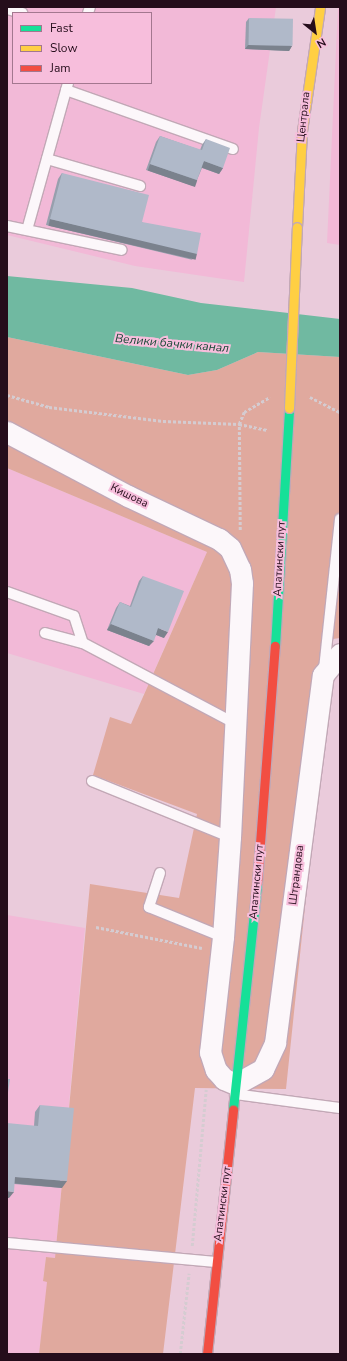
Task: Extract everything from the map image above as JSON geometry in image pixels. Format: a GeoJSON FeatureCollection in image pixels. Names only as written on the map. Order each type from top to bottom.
{"type":"FeatureCollection","features":[{"type":"Feature","properties":{"kind":"main road","name":"Централа"},"geometry":{"type":"LineString","coordinates":[[289,408],[302,131],[309,70],[320,7]]}},
{"type":"Feature","properties":{"kind":"main road","name":"Апатински пут"},"geometry":{"type":"LineString","coordinates":[[207,1354],[216,1262],[244,1028],[268,748],[289,408]]}},
{"type":"Feature","properties":{"kind":"street","name":"Кишова"},"geometry":{"type":"LineString","coordinates":[[7,432],[128,496],[218,538],[230,548],[240,569],[242,583],[236,724]]}},
{"type":"Feature","properties":{"kind":"street"},"geometry":{"type":"LineString","coordinates":[[323,675],[340,654]]}},
{"type":"Feature","properties":{"kind":"street","name":"Штрандова"},"geometry":{"type":"LineString","coordinates":[[236,1089],[263,1069],[275,1043],[323,675]]}},
{"type":"Feature","properties":{"kind":"street"},"geometry":{"type":"LineString","coordinates":[[236,724],[223,944],[210,1052],[216,1070],[236,1089]]}},
{"type":"Feature","properties":{"kind":"lane"},"geometry":{"type":"LineString","coordinates":[[7,9],[18,12]]}},
{"type":"Feature","properties":{"kind":"lane"},"geometry":{"type":"LineString","coordinates":[[27,230],[67,86],[233,149]]}},
{"type":"Feature","properties":{"kind":"lane"},"geometry":{"type":"LineString","coordinates":[[47,159],[140,186]]}},
{"type":"Feature","properties":{"kind":"lane"},"geometry":{"type":"LineString","coordinates":[[7,226],[122,250]]}},
{"type":"Feature","properties":{"kind":"lane"},"geometry":{"type":"LineString","coordinates":[[323,675],[340,519]]}},
{"type":"Feature","properties":{"kind":"lane"},"geometry":{"type":"LineString","coordinates":[[7,592],[74,616],[83,643]]}},
{"type":"Feature","properties":{"kind":"lane"},"geometry":{"type":"LineString","coordinates":[[45,632],[83,643],[236,724]]}},
{"type":"Feature","properties":{"kind":"lane"},"geometry":{"type":"LineString","coordinates":[[92,781],[190,819],[230,837]]}},
{"type":"Feature","properties":{"kind":"lane"},"geometry":{"type":"LineString","coordinates":[[160,873],[149,907],[223,944]]}},
{"type":"Feature","properties":{"kind":"lane"},"geometry":{"type":"LineString","coordinates":[[236,1089],[340,1108]]}},
{"type":"Feature","properties":{"kind":"lane"},"geometry":{"type":"LineString","coordinates":[[7,1243],[216,1262]]}},
{"type":"Feature","properties":{"kind":"path"},"geometry":{"type":"LineString","coordinates":[[7,395],[56,408],[163,421],[239,424],[287,435]]}},
{"type":"Feature","properties":{"kind":"path"},"geometry":{"type":"LineString","coordinates":[[239,424],[240,538]]}},
{"type":"Feature","properties":{"kind":"path"},"geometry":{"type":"LineString","coordinates":[[96,927],[223,944]]}},
{"type":"Feature","properties":{"kind":"path"},"geometry":{"type":"LineString","coordinates":[[180,1354],[191,1260],[207,1083]]}},
{"type":"Feature","properties":{"kind":"shaded area"},"geometry":{"type":"Polygon","coordinates":[[[7,7],[276,7],[259,128],[244,282],[135,266],[7,235],[7,7]]]}},
{"type":"Feature","properties":{"kind":"shaded area"},"geometry":{"type":"Polygon","coordinates":[[[338,7],[340,7],[340,245],[327,243],[338,7]]]}},
{"type":"Feature","properties":{"kind":"shaded area"},"geometry":{"type":"Polygon","coordinates":[[[7,337],[188,375],[217,370],[258,352],[340,357],[340,638],[333,639],[286,1089],[195,1088],[163,1354],[39,1354],[47,1282],[43,1281],[46,1257],[55,1258],[90,884],[179,898],[197,814],[93,775],[110,717],[131,724],[207,552],[7,468],[7,337]]]}},
{"type":"Feature","properties":{"kind":"shaded area"},"geometry":{"type":"Polygon","coordinates":[[[7,468],[207,552],[144,694],[7,653],[7,468]]]}},
{"type":"Feature","properties":{"kind":"shaded area"},"geometry":{"type":"Polygon","coordinates":[[[7,915],[85,928],[55,1258],[46,1257],[43,1280],[48,1281],[39,1354],[7,1354],[7,915]]]}},
{"type":"Feature","properties":{"kind":"water","name":"Велики бачки канал"},"geometry":{"type":"Polygon","coordinates":[[[7,276],[132,288],[201,303],[340,319],[340,357],[258,352],[217,370],[188,375],[7,337],[7,276]]]}},
{"type":"Feature","properties":{"kind":"building"},"geometry":{"type":"Polygon","coordinates":[[[249,18],[293,19],[293,46],[249,45],[249,18]]]}},
{"type":"Feature","properties":{"kind":"building"},"geometry":{"type":"Polygon","coordinates":[[[160,136],[202,150],[206,139],[230,148],[223,168],[204,161],[197,180],[150,164],[160,136]]]}},
{"type":"Feature","properties":{"kind":"building"},"geometry":{"type":"Polygon","coordinates":[[[62,173],[149,195],[142,222],[201,233],[197,254],[50,219],[62,173]]]}},
{"type":"Feature","properties":{"kind":"building"},"geometry":{"type":"Polygon","coordinates":[[[143,576],[184,591],[168,632],[158,628],[154,641],[111,624],[120,602],[131,607],[143,576]]]}},
{"type":"Feature","properties":{"kind":"building"},"geometry":{"type":"Polygon","coordinates":[[[7,1079],[10,1079],[7,1099],[7,1079]]]}},
{"type":"Feature","properties":{"kind":"building"},"geometry":{"type":"Polygon","coordinates":[[[40,1105],[74,1108],[67,1181],[15,1177],[14,1192],[7,1191],[7,1123],[38,1126],[40,1105]]]}},
{"type":"Feature","properties":{"kind":"traffic: fast"},"geometry":{"type":"LineString","coordinates":[[275,646],[289,408]]}},
{"type":"Feature","properties":{"kind":"traffic: fast"},"geometry":{"type":"LineString","coordinates":[[233,1109],[257,883]]}},
{"type":"Feature","properties":{"kind":"traffic: slow"},"geometry":{"type":"LineString","coordinates":[[297,227],[302,131],[320,7]]}},
{"type":"Feature","properties":{"kind":"traffic: slow"},"geometry":{"type":"LineString","coordinates":[[289,408],[297,227]]}},
{"type":"Feature","properties":{"kind":"traffic: jam"},"geometry":{"type":"LineString","coordinates":[[257,883],[275,646]]}},
{"type":"Feature","properties":{"kind":"traffic: jam"},"geometry":{"type":"LineString","coordinates":[[207,1354],[233,1109]]}}]}
